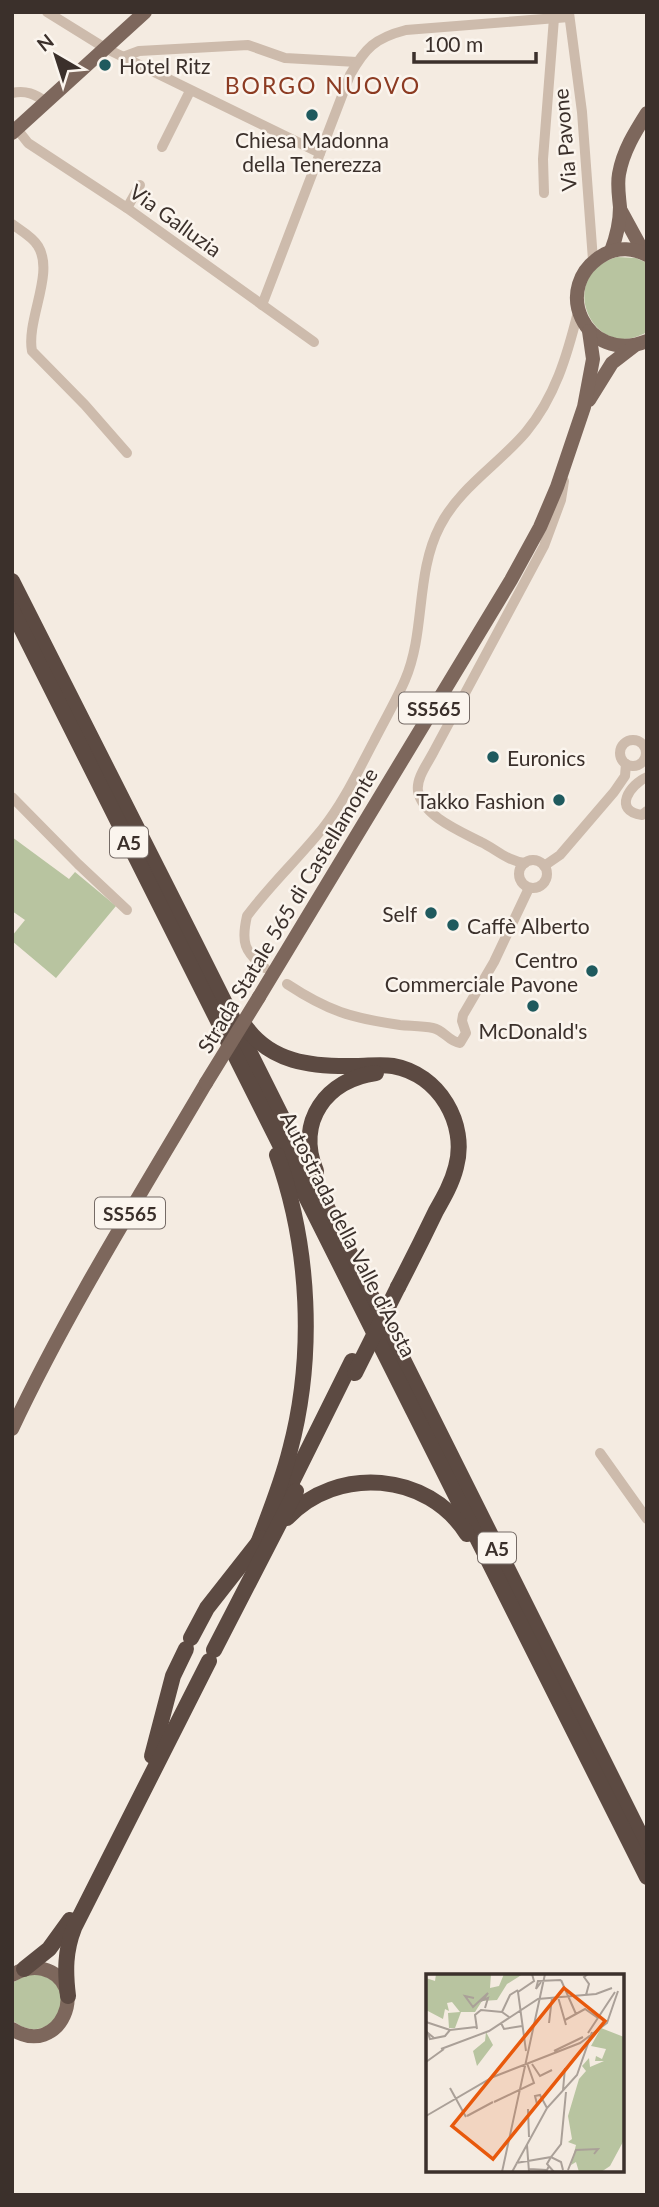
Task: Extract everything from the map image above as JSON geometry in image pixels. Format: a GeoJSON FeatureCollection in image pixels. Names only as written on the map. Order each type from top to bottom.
{"type":"FeatureCollection","features":[{"type":"Feature","properties":{"kind":"highway","name":"Autostrada della Valle d'Aosta"},"geometry":{"type":"LineString","coordinates":[[12,581],[647,1848]]}},
{"type":"Feature","properties":{"kind":"highway","name":"Autostrada della Valle d'Aosta"},"geometry":{"type":"LineString","coordinates":[[12,610],[647,1877]]}},
{"type":"Feature","properties":{"kind":"highway"},"geometry":{"type":"LineString","coordinates":[[194,941],[209,961],[248,1031],[274,1052],[294,1061],[316,1066],[381,1065],[401,1068],[430,1084],[449,1107],[459,1142],[455,1171],[396,1282]]}},
{"type":"Feature","properties":{"kind":"highway"},"geometry":{"type":"LineString","coordinates":[[68,1996],[66,1956],[74,1928],[278,1528],[448,1172],[452,1150],[450,1128],[441,1108],[420,1087],[403,1077],[376,1073],[354,1077],[334,1089],[319,1106],[311,1125],[310,1146],[314,1167],[330,1198],[347,1247]]}},
{"type":"Feature","properties":{"kind":"highway"},"geometry":{"type":"LineString","coordinates":[[246,1075],[254,1105],[280,1163],[292,1209],[303,1276],[305,1311],[302,1385],[291,1450],[257,1546]]}},
{"type":"Feature","properties":{"kind":"highway"},"geometry":{"type":"LineString","coordinates":[[16,1972],[40,1958],[57,1940],[90,1884],[154,1751],[173,1676],[207,1608],[257,1546],[354,1367]]}},
{"type":"Feature","properties":{"kind":"highway"},"geometry":{"type":"LineString","coordinates":[[278,1528],[302,1504],[334,1488],[358,1482],[404,1487],[433,1499],[451,1513],[509,1602]]}},
{"type":"Feature","properties":{"kind":"main road"},"geometry":{"type":"LineString","coordinates":[[15,131],[145,12]]}},
{"type":"Feature","properties":{"kind":"main road"},"geometry":{"type":"LineString","coordinates":[[611,251],[620,209],[619,174],[625,152],[647,113]]}},
{"type":"Feature","properties":{"kind":"main road"},"geometry":{"type":"LineString","coordinates":[[620,209],[645,254]]}},
{"type":"Feature","properties":{"kind":"main road"},"geometry":{"type":"LineString","coordinates":[[578,312],[576,298],[580,278],[593,260],[611,251],[626,249],[645,254]]}},
{"type":"Feature","properties":{"kind":"main road","name":"SS565"},"geometry":{"type":"LineString","coordinates":[[578,312],[589,331],[604,342],[619,346],[641,344]]}},
{"type":"Feature","properties":{"kind":"main road","name":"Strada Statale 565 di Castellamonte"},"geometry":{"type":"LineString","coordinates":[[12,1429],[88,1286],[206,1083],[511,580],[540,527],[567,460],[584,407],[593,359],[589,331]]}},
{"type":"Feature","properties":{"kind":"main road","name":"Strada Statale 565 di Castellamonte"},"geometry":{"type":"LineString","coordinates":[[584,407],[612,363],[641,344]]}},
{"type":"Feature","properties":{"kind":"main road"},"geometry":{"type":"LineString","coordinates":[[12,2029],[30,2036],[50,2032],[64,2017],[68,2008],[65,1988],[55,1975],[40,1968],[16,1972]]}},
{"type":"Feature","properties":{"kind":"street"},"geometry":{"type":"LineString","coordinates":[[47,12],[105,48],[320,153]]}},
{"type":"Feature","properties":{"kind":"street","name":"Via Pavone"},"geometry":{"type":"LineString","coordinates":[[262,305],[350,75],[373,43],[406,30],[554,18],[569,14],[578,70],[593,260]]}},
{"type":"Feature","properties":{"kind":"street"},"geometry":{"type":"LineString","coordinates":[[544,193],[542,171],[554,18]]}},
{"type":"Feature","properties":{"kind":"street"},"geometry":{"type":"LineString","coordinates":[[123,57],[139,51],[248,45],[285,58],[357,62]]}},
{"type":"Feature","properties":{"kind":"street"},"geometry":{"type":"LineString","coordinates":[[162,147],[190,91]]}},
{"type":"Feature","properties":{"kind":"street"},"geometry":{"type":"LineString","coordinates":[[12,93],[27,92],[37,95],[46,103]]}},
{"type":"Feature","properties":{"kind":"street","name":"Via Galluzia"},"geometry":{"type":"LineString","coordinates":[[15,131],[28,143],[127,208],[314,342]]}},
{"type":"Feature","properties":{"kind":"street"},"geometry":{"type":"LineString","coordinates":[[127,208],[140,185]]}},
{"type":"Feature","properties":{"kind":"street"},"geometry":{"type":"LineString","coordinates":[[12,224],[38,245],[44,266],[29,339],[32,351],[127,453]]}},
{"type":"Feature","properties":{"kind":"street"},"geometry":{"type":"LineString","coordinates":[[265,968],[252,957],[245,946],[243,932],[247,916],[323,828],[346,795],[408,670],[415,643],[426,564],[441,523],[455,503],[526,432],[548,401],[565,362],[578,312]]}},
{"type":"Feature","properties":{"kind":"street"},"geometry":{"type":"LineString","coordinates":[[525,863],[519,875],[522,883],[529,888],[538,888],[544,883],[547,874],[544,866],[537,861],[525,863],[506,858],[443,822],[426,806],[418,790],[420,778],[433,751],[544,546],[561,500],[567,460]]}},
{"type":"Feature","properties":{"kind":"street"},"geometry":{"type":"LineString","coordinates":[[544,866],[560,855],[614,792],[625,776],[626,764],[620,752],[623,744],[630,740],[638,741],[644,746],[644,763],[626,764]]}},
{"type":"Feature","properties":{"kind":"street"},"geometry":{"type":"LineString","coordinates":[[647,777],[643,778],[625,801],[627,807],[636,814],[642,815],[647,811]]}},
{"type":"Feature","properties":{"kind":"street"},"geometry":{"type":"LineString","coordinates":[[12,797],[127,910]]}},
{"type":"Feature","properties":{"kind":"street"},"geometry":{"type":"LineString","coordinates":[[287,984],[334,1011],[355,1017],[434,1028],[460,1043],[466,1033],[463,1015],[494,962],[529,888]]}},
{"type":"Feature","properties":{"kind":"street"},"geometry":{"type":"LineString","coordinates":[[600,1453],[647,1519]]}},
{"type":"Feature","properties":{"kind":"green space"},"geometry":{"type":"Polygon","coordinates":[[[617,257],[636,258],[647,263],[647,332],[627,339],[610,336],[597,327],[588,313],[584,297],[587,281],[598,267],[617,257]]]}},
{"type":"Feature","properties":{"kind":"green space"},"geometry":{"type":"Polygon","coordinates":[[[12,837],[69,879],[75,872],[116,906],[56,978],[12,941],[12,936],[25,920],[12,911],[12,837]]]}},
{"type":"Feature","properties":{"kind":"green space"},"geometry":{"type":"Polygon","coordinates":[[[41,1974],[55,1983],[61,1992],[60,2011],[46,2026],[36,2029],[24,2027],[12,2020],[12,1984],[23,1975],[41,1974]]]}},
{"type":"Feature","properties":{"kind":"place","name":"Hotel Ritz"},"geometry":{"type":"Point","coordinates":[105,65]}},
{"type":"Feature","properties":{"kind":"place","name":"Chiesa Madonna della Tenerezza"},"geometry":{"type":"Point","coordinates":[312,115]}},
{"type":"Feature","properties":{"kind":"place","name":"Euronics"},"geometry":{"type":"Point","coordinates":[493,757]}},
{"type":"Feature","properties":{"kind":"place","name":"Takko Fashion"},"geometry":{"type":"Point","coordinates":[559,800]}},
{"type":"Feature","properties":{"kind":"place","name":"Self"},"geometry":{"type":"Point","coordinates":[431,913]}},
{"type":"Feature","properties":{"kind":"place","name":"Caffè Alberto"},"geometry":{"type":"Point","coordinates":[453,925]}},
{"type":"Feature","properties":{"kind":"place","name":"Centro Commerciale Pavone"},"geometry":{"type":"Point","coordinates":[592,971]}},
{"type":"Feature","properties":{"kind":"place","name":"McDonald's"},"geometry":{"type":"Point","coordinates":[533,1006]}},
{"type":"Feature","properties":{"kind":"district","name":"BORGO NUOVO"},"geometry":{"type":"Point","coordinates":[323,85]}}]}
